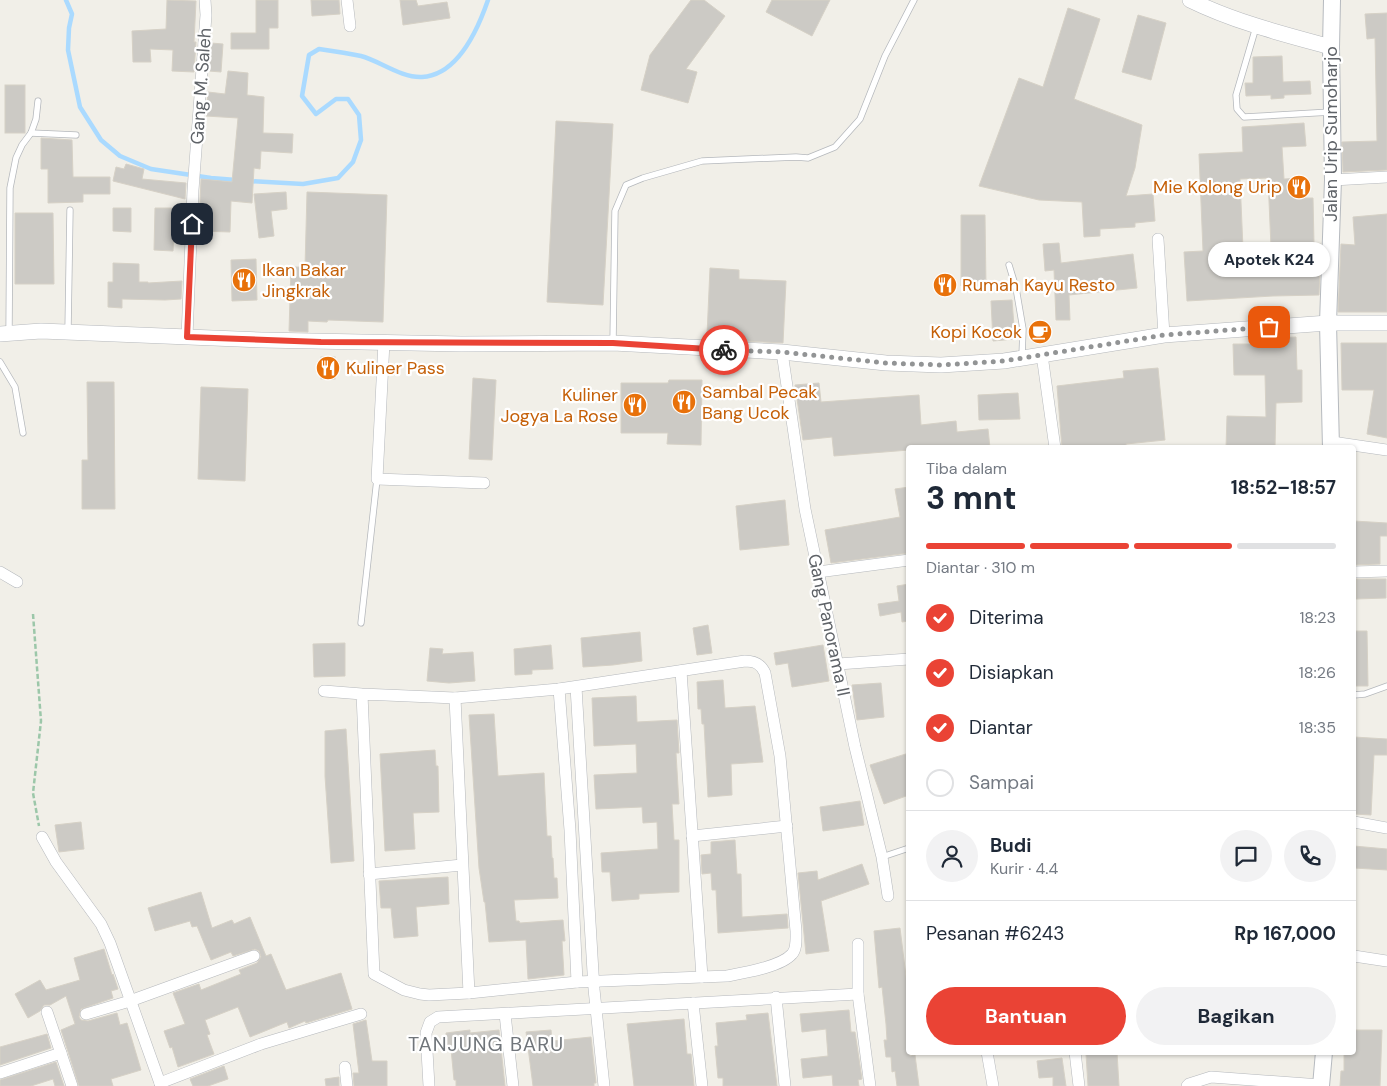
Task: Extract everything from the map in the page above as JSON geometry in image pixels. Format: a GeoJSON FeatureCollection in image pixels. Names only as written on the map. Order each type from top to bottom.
{"type":"FeatureCollection","features":[{"type":"Feature","properties":{"kind":"main road","name":"Jalan Urip Sumoharjo"},"geometry":{"type":"LineString","coordinates":[[1332,0],[1333,112],[1328,323],[1332,445]]}},
{"type":"Feature","properties":{"kind":"main road"},"geometry":{"type":"LineString","coordinates":[[1321,1086],[1324,1055]]}},
{"type":"Feature","properties":{"kind":"street","name":"Gang M. Saleh"},"geometry":{"type":"LineString","coordinates":[[187,337],[193,190],[206,15],[205,0]]}},
{"type":"Feature","properties":{"kind":"street"},"geometry":{"type":"LineString","coordinates":[[347,0],[350,26]]}},
{"type":"Feature","properties":{"kind":"street"},"geometry":{"type":"LineString","coordinates":[[1190,0],[1256,27],[1331,47]]}},
{"type":"Feature","properties":{"kind":"street"},"geometry":{"type":"LineString","coordinates":[[1332,180],[1387,177]]}},
{"type":"Feature","properties":{"kind":"street"},"geometry":{"type":"LineString","coordinates":[[1158,239],[1164,335]]}},
{"type":"Feature","properties":{"kind":"street"},"geometry":{"type":"LineString","coordinates":[[5,334],[41,331],[262,340],[613,343],[782,352],[886,363],[941,365],[1022,358],[1164,335],[1328,323],[1387,323]]}},
{"type":"Feature","properties":{"kind":"street"},"geometry":{"type":"LineString","coordinates":[[384,342],[377,479],[484,483]]}},
{"type":"Feature","properties":{"kind":"street","name":"Gang Panorama II"},"geometry":{"type":"LineString","coordinates":[[782,352],[805,509],[854,747],[882,857],[888,896]]}},
{"type":"Feature","properties":{"kind":"street"},"geometry":{"type":"LineString","coordinates":[[1042,355],[1055,445]]}},
{"type":"Feature","properties":{"kind":"street"},"geometry":{"type":"LineString","coordinates":[[1356,447],[1387,450]]}},
{"type":"Feature","properties":{"kind":"street"},"geometry":{"type":"LineString","coordinates":[[818,572],[906,560]]}},
{"type":"Feature","properties":{"kind":"street"},"geometry":{"type":"LineString","coordinates":[[1356,572],[1387,571]]}},
{"type":"Feature","properties":{"kind":"street"},"geometry":{"type":"LineString","coordinates":[[0,572],[18,582]]}},
{"type":"Feature","properties":{"kind":"street"},"geometry":{"type":"LineString","coordinates":[[838,664],[906,659]]}},
{"type":"Feature","properties":{"kind":"street"},"geometry":{"type":"LineString","coordinates":[[324,690],[362,694],[455,698],[576,687],[751,661],[762,666],[774,717],[787,826],[796,931],[796,946],[793,954],[771,965],[748,973],[594,985],[577,982],[469,993],[420,994],[404,990],[374,974],[362,694]]}},
{"type":"Feature","properties":{"kind":"street"},"geometry":{"type":"LineString","coordinates":[[681,671],[702,977]]}},
{"type":"Feature","properties":{"kind":"street"},"geometry":{"type":"LineString","coordinates":[[576,687],[594,985],[604,1086]]}},
{"type":"Feature","properties":{"kind":"street"},"geometry":{"type":"LineString","coordinates":[[559,689],[570,830],[577,982]]}},
{"type":"Feature","properties":{"kind":"street"},"geometry":{"type":"LineString","coordinates":[[455,698],[469,993]]}},
{"type":"Feature","properties":{"kind":"street"},"geometry":{"type":"LineString","coordinates":[[1356,822],[1387,828]]}},
{"type":"Feature","properties":{"kind":"street"},"geometry":{"type":"LineString","coordinates":[[692,836],[787,826]]}},
{"type":"Feature","properties":{"kind":"street"},"geometry":{"type":"LineString","coordinates":[[42,836],[56,862],[101,924],[110,943],[161,1085],[261,1044],[361,1014]]}},
{"type":"Feature","properties":{"kind":"street"},"geometry":{"type":"LineString","coordinates":[[369,874],[462,865]]}},
{"type":"Feature","properties":{"kind":"street"},"geometry":{"type":"LineString","coordinates":[[858,944],[858,994],[870,1086]]}},
{"type":"Feature","properties":{"kind":"street"},"geometry":{"type":"LineString","coordinates":[[86,1014],[130,1001],[254,956]]}},
{"type":"Feature","properties":{"kind":"street"},"geometry":{"type":"LineString","coordinates":[[1356,956],[1387,961]]}},
{"type":"Feature","properties":{"kind":"street"},"geometry":{"type":"LineString","coordinates":[[428,1086],[426,1033],[430,1022],[438,1017],[505,1014],[596,1006],[858,994]]}},
{"type":"Feature","properties":{"kind":"street"},"geometry":{"type":"LineString","coordinates":[[776,997],[785,1086]]}},
{"type":"Feature","properties":{"kind":"street"},"geometry":{"type":"LineString","coordinates":[[693,1003],[702,1086]]}},
{"type":"Feature","properties":{"kind":"street"},"geometry":{"type":"LineString","coordinates":[[47,1012],[72,1086]]}},
{"type":"Feature","properties":{"kind":"street"},"geometry":{"type":"LineString","coordinates":[[505,1014],[513,1086]]}},
{"type":"Feature","properties":{"kind":"street"},"geometry":{"type":"LineString","coordinates":[[0,1073],[61,1053]]}},
{"type":"Feature","properties":{"kind":"street"},"geometry":{"type":"LineString","coordinates":[[988,1055],[993,1086]]}},
{"type":"Feature","properties":{"kind":"street"},"geometry":{"type":"LineString","coordinates":[[1075,1055],[1079,1086]]}},
{"type":"Feature","properties":{"kind":"street"},"geometry":{"type":"LineString","coordinates":[[345,1066],[347,1086]]}},
{"type":"Feature","properties":{"kind":"street"},"geometry":{"type":"LineString","coordinates":[[1187,1086],[1211,1077],[1321,1086]]}},
{"type":"Feature","properties":{"kind":"lane"},"geometry":{"type":"LineString","coordinates":[[613,343],[615,211],[626,185],[643,178],[702,161],[808,158],[835,147],[860,119],[885,56],[914,0]]}},
{"type":"Feature","properties":{"kind":"lane"},"geometry":{"type":"LineString","coordinates":[[1256,27],[1236,95],[1237,109],[1244,117],[1333,112]]}},
{"type":"Feature","properties":{"kind":"lane"},"geometry":{"type":"LineString","coordinates":[[5,334],[10,188],[16,158],[22,145],[31,133],[36,119],[38,101]]}},
{"type":"Feature","properties":{"kind":"lane"},"geometry":{"type":"LineString","coordinates":[[31,133],[76,135]]}},
{"type":"Feature","properties":{"kind":"lane"},"geometry":{"type":"LineString","coordinates":[[68,332],[70,210]]}},
{"type":"Feature","properties":{"kind":"lane"},"geometry":{"type":"LineString","coordinates":[[1009,265],[1023,329],[1022,358]]}},
{"type":"Feature","properties":{"kind":"lane"},"geometry":{"type":"LineString","coordinates":[[0,362],[15,387],[23,433]]}},
{"type":"Feature","properties":{"kind":"lane"},"geometry":{"type":"LineString","coordinates":[[361,623],[377,479]]}},
{"type":"Feature","properties":{"kind":"lane"},"geometry":{"type":"LineString","coordinates":[[1356,695],[1365,694],[1387,686]]}},
{"type":"Feature","properties":{"kind":"lane"},"geometry":{"type":"LineString","coordinates":[[882,857],[906,849]]}},
{"type":"Feature","properties":{"kind":"path"},"geometry":{"type":"LineString","coordinates":[[33,614],[41,721],[33,793],[35,812],[42,836]]}},
{"type":"Feature","properties":{"kind":"building"},"geometry":{"type":"Polygon","coordinates":[[[167,0],[196,1],[194,72],[172,71],[173,50],[150,49],[151,62],[133,62],[132,31],[166,29],[167,0]]]}},
{"type":"Feature","properties":{"kind":"building"},"geometry":{"type":"Polygon","coordinates":[[[256,0],[278,0],[278,28],[269,28],[269,49],[231,49],[231,33],[256,33],[256,0]]]}},
{"type":"Feature","properties":{"kind":"building"},"geometry":{"type":"Polygon","coordinates":[[[311,0],[339,0],[340,14],[312,16],[311,0]]]}},
{"type":"Feature","properties":{"kind":"building"},"geometry":{"type":"Polygon","coordinates":[[[400,0],[416,0],[418,6],[447,2],[450,18],[403,25],[400,0]]]}},
{"type":"Feature","properties":{"kind":"building"},"geometry":{"type":"Polygon","coordinates":[[[691,0],[704,0],[725,16],[686,69],[697,72],[688,103],[641,90],[650,55],[691,0]]]}},
{"type":"Feature","properties":{"kind":"building"},"geometry":{"type":"Polygon","coordinates":[[[772,0],[830,0],[812,36],[766,12],[772,0]]]}},
{"type":"Feature","properties":{"kind":"building"},"geometry":{"type":"Polygon","coordinates":[[[1068,8],[1100,19],[1074,99],[1142,125],[1135,168],[1126,196],[1153,194],[1155,221],[1135,223],[1135,227],[1100,229],[1100,236],[1084,237],[1082,202],[1039,200],[979,186],[1019,78],[1043,87],[1068,8]]]}},
{"type":"Feature","properties":{"kind":"building"},"geometry":{"type":"Polygon","coordinates":[[[1387,13],[1387,170],[1343,172],[1342,142],[1377,141],[1375,38],[1367,39],[1365,14],[1387,13]]]}},
{"type":"Feature","properties":{"kind":"building"},"geometry":{"type":"Polygon","coordinates":[[[1138,15],[1166,23],[1151,80],[1122,72],[1138,15]]]}},
{"type":"Feature","properties":{"kind":"building"},"geometry":{"type":"Polygon","coordinates":[[[211,43],[223,44],[221,72],[209,71],[211,43]]]}},
{"type":"Feature","properties":{"kind":"building"},"geometry":{"type":"Polygon","coordinates":[[[1282,56],[1283,82],[1310,81],[1311,94],[1284,95],[1284,98],[1271,99],[1271,95],[1246,96],[1245,83],[1253,83],[1253,57],[1282,56]]]}},
{"type":"Feature","properties":{"kind":"building"},"geometry":{"type":"Polygon","coordinates":[[[228,71],[248,73],[247,95],[264,97],[263,133],[293,134],[292,153],[261,151],[260,169],[254,168],[252,203],[231,201],[230,232],[199,231],[200,208],[210,208],[210,205],[200,203],[201,179],[232,182],[238,118],[206,116],[208,92],[225,94],[228,71]]]}},
{"type":"Feature","properties":{"kind":"building"},"geometry":{"type":"Polygon","coordinates":[[[5,85],[25,85],[25,133],[5,133],[5,85]]]}},
{"type":"Feature","properties":{"kind":"building"},"geometry":{"type":"Polygon","coordinates":[[[556,121],[613,124],[603,305],[547,302],[556,121]]]}},
{"type":"Feature","properties":{"kind":"building"},"geometry":{"type":"Polygon","coordinates":[[[1304,123],[1306,146],[1282,147],[1284,179],[1304,178],[1305,198],[1313,198],[1314,244],[1321,244],[1319,295],[1187,301],[1184,252],[1203,251],[1199,154],[1243,152],[1242,127],[1304,123]],[[1268,178],[1240,179],[1243,249],[1271,247],[1268,178]]]}},
{"type":"Feature","properties":{"kind":"building"},"geometry":{"type":"Polygon","coordinates":[[[41,138],[72,140],[73,177],[110,177],[110,194],[83,194],[83,202],[48,203],[48,169],[41,169],[41,138]]]}},
{"type":"Feature","properties":{"kind":"building"},"geometry":{"type":"Polygon","coordinates":[[[126,164],[144,169],[142,179],[186,183],[185,199],[113,181],[116,167],[124,169],[126,164]]]}},
{"type":"Feature","properties":{"kind":"building"},"geometry":{"type":"Polygon","coordinates":[[[286,192],[287,209],[271,211],[274,236],[259,238],[254,194],[286,192]]]}},
{"type":"Feature","properties":{"kind":"building"},"geometry":{"type":"Polygon","coordinates":[[[307,192],[387,195],[383,322],[308,321],[308,332],[289,331],[291,267],[305,267],[307,192]]]}},
{"type":"Feature","properties":{"kind":"building"},"geometry":{"type":"Polygon","coordinates":[[[113,208],[131,208],[131,232],[113,231],[113,208]]]}},
{"type":"Feature","properties":{"kind":"building"},"geometry":{"type":"Polygon","coordinates":[[[155,208],[185,208],[184,230],[174,230],[173,251],[154,250],[155,208]]]}},
{"type":"Feature","properties":{"kind":"building"},"geometry":{"type":"Polygon","coordinates":[[[15,213],[53,213],[54,284],[15,284],[15,213]]]}},
{"type":"Feature","properties":{"kind":"building"},"geometry":{"type":"Polygon","coordinates":[[[1387,214],[1387,312],[1338,312],[1341,244],[1355,245],[1353,217],[1387,214]]]}},
{"type":"Feature","properties":{"kind":"building"},"geometry":{"type":"Polygon","coordinates":[[[961,215],[985,215],[986,286],[961,286],[961,215]]]}},
{"type":"Feature","properties":{"kind":"building"},"geometry":{"type":"Polygon","coordinates":[[[1059,243],[1061,263],[1133,254],[1137,288],[1069,295],[1070,320],[1056,320],[1054,270],[1045,271],[1043,244],[1059,243]]]}},
{"type":"Feature","properties":{"kind":"building","name":"Ikan Bakar Jingkrak"},"geometry":{"type":"Polygon","coordinates":[[[256,259],[257,300],[232,301],[231,260],[256,259]]]}},
{"type":"Feature","properties":{"kind":"building"},"geometry":{"type":"Polygon","coordinates":[[[113,263],[139,264],[139,282],[182,281],[181,299],[122,299],[122,308],[108,307],[108,282],[113,282],[113,263]]]}},
{"type":"Feature","properties":{"kind":"building"},"geometry":{"type":"Polygon","coordinates":[[[710,268],[739,270],[739,279],[786,281],[783,343],[744,341],[744,337],[707,335],[710,268]]]}},
{"type":"Feature","properties":{"kind":"building"},"geometry":{"type":"Polygon","coordinates":[[[1012,300],[1015,339],[993,341],[991,301],[1012,300]]]}},
{"type":"Feature","properties":{"kind":"building"},"geometry":{"type":"Polygon","coordinates":[[[1296,337],[1297,370],[1302,370],[1302,402],[1276,403],[1275,445],[1226,445],[1227,416],[1266,417],[1265,375],[1234,375],[1233,344],[1266,344],[1266,338],[1296,337]]]}},
{"type":"Feature","properties":{"kind":"building"},"geometry":{"type":"Polygon","coordinates":[[[1341,343],[1387,343],[1387,438],[1367,434],[1374,390],[1342,390],[1341,343]]]}},
{"type":"Feature","properties":{"kind":"building","name":"Kuliner Pass"},"geometry":{"type":"Polygon","coordinates":[[[321,357],[335,357],[335,379],[321,379],[321,357]]]}},
{"type":"Feature","properties":{"kind":"building"},"geometry":{"type":"Polygon","coordinates":[[[1158,368],[1165,440],[1126,445],[1062,445],[1057,386],[1124,378],[1123,371],[1158,368]]]}},
{"type":"Feature","properties":{"kind":"building"},"geometry":{"type":"Polygon","coordinates":[[[473,378],[496,380],[492,460],[469,459],[473,378]]]}},
{"type":"Feature","properties":{"kind":"building"},"geometry":{"type":"Polygon","coordinates":[[[669,380],[702,380],[701,445],[667,444],[668,433],[621,433],[621,383],[668,383],[669,380]]]}},
{"type":"Feature","properties":{"kind":"building"},"geometry":{"type":"Polygon","coordinates":[[[87,382],[114,382],[115,509],[82,509],[82,460],[88,460],[87,382]]]}},
{"type":"Feature","properties":{"kind":"building"},"geometry":{"type":"Polygon","coordinates":[[[819,383],[821,402],[919,395],[921,425],[956,421],[957,432],[988,429],[990,445],[906,445],[906,450],[834,456],[832,437],[803,440],[795,385],[819,383]]]}},
{"type":"Feature","properties":{"kind":"building"},"geometry":{"type":"Polygon","coordinates":[[[201,387],[248,389],[245,481],[198,479],[201,387]]]}},
{"type":"Feature","properties":{"kind":"building"},"geometry":{"type":"Polygon","coordinates":[[[1018,393],[1020,419],[979,420],[978,395],[1018,393]]]}},
{"type":"Feature","properties":{"kind":"building"},"geometry":{"type":"Polygon","coordinates":[[[906,487],[906,553],[831,563],[825,530],[900,517],[895,489],[906,487]]]}},
{"type":"Feature","properties":{"kind":"building"},"geometry":{"type":"Polygon","coordinates":[[[785,500],[789,545],[740,550],[736,506],[785,500]]]}},
{"type":"Feature","properties":{"kind":"building"},"geometry":{"type":"Polygon","coordinates":[[[1356,521],[1387,523],[1387,536],[1380,536],[1380,564],[1356,565],[1356,521]]]}},
{"type":"Feature","properties":{"kind":"building"},"geometry":{"type":"Polygon","coordinates":[[[1356,579],[1386,579],[1386,598],[1356,599],[1356,579]]]}},
{"type":"Feature","properties":{"kind":"building"},"geometry":{"type":"Polygon","coordinates":[[[906,584],[906,621],[902,622],[901,612],[880,616],[878,604],[899,601],[897,586],[906,584]]]}},
{"type":"Feature","properties":{"kind":"building"},"geometry":{"type":"Polygon","coordinates":[[[708,625],[712,653],[697,655],[693,628],[708,625]]]}},
{"type":"Feature","properties":{"kind":"building"},"geometry":{"type":"Polygon","coordinates":[[[1356,631],[1367,631],[1368,686],[1356,686],[1356,631]]]}},
{"type":"Feature","properties":{"kind":"building"},"geometry":{"type":"Polygon","coordinates":[[[640,632],[642,661],[583,667],[581,638],[640,632]]]}},
{"type":"Feature","properties":{"kind":"building"},"geometry":{"type":"Polygon","coordinates":[[[345,643],[345,676],[314,677],[313,644],[345,643]]]}},
{"type":"Feature","properties":{"kind":"building"},"geometry":{"type":"Polygon","coordinates":[[[551,645],[553,669],[532,670],[532,674],[515,675],[514,649],[551,645]]]}},
{"type":"Feature","properties":{"kind":"building"},"geometry":{"type":"Polygon","coordinates":[[[823,645],[829,681],[792,687],[788,663],[776,665],[774,653],[823,645]]]}},
{"type":"Feature","properties":{"kind":"building"},"geometry":{"type":"Polygon","coordinates":[[[430,648],[443,649],[442,654],[473,652],[475,681],[449,683],[427,681],[430,648]]]}},
{"type":"Feature","properties":{"kind":"building"},"geometry":{"type":"Polygon","coordinates":[[[723,680],[725,708],[755,706],[763,762],[731,764],[732,795],[708,797],[704,724],[702,724],[701,709],[698,709],[697,682],[723,680]]]}},
{"type":"Feature","properties":{"kind":"building"},"geometry":{"type":"Polygon","coordinates":[[[881,683],[884,717],[857,720],[852,685],[881,683]]]}},
{"type":"Feature","properties":{"kind":"building"},"geometry":{"type":"Polygon","coordinates":[[[636,696],[637,722],[677,720],[679,753],[676,753],[679,804],[672,804],[674,840],[679,840],[679,892],[639,894],[639,899],[612,901],[610,872],[602,872],[601,853],[658,849],[657,822],[643,823],[642,807],[596,809],[594,775],[637,773],[636,744],[594,746],[592,698],[636,696]]]}},
{"type":"Feature","properties":{"kind":"building"},"geometry":{"type":"Polygon","coordinates":[[[494,714],[498,776],[544,773],[547,836],[551,836],[554,878],[557,878],[558,898],[514,900],[516,921],[520,923],[563,920],[565,941],[562,941],[564,975],[528,979],[526,940],[489,942],[479,868],[469,715],[494,714]]]}},
{"type":"Feature","properties":{"kind":"building"},"geometry":{"type":"Polygon","coordinates":[[[346,729],[354,861],[331,863],[325,776],[325,731],[346,729]]]}},
{"type":"Feature","properties":{"kind":"building"},"geometry":{"type":"Polygon","coordinates":[[[1356,737],[1387,739],[1387,755],[1374,755],[1371,815],[1356,814],[1356,737]]]}},
{"type":"Feature","properties":{"kind":"building"},"geometry":{"type":"Polygon","coordinates":[[[435,750],[436,766],[438,766],[439,812],[413,813],[415,849],[385,851],[380,754],[435,750]]]}},
{"type":"Feature","properties":{"kind":"building"},"geometry":{"type":"Polygon","coordinates":[[[906,754],[906,796],[884,804],[870,765],[906,754]]]}},
{"type":"Feature","properties":{"kind":"building"},"geometry":{"type":"Polygon","coordinates":[[[860,801],[864,825],[823,831],[820,807],[860,801]]]}},
{"type":"Feature","properties":{"kind":"building"},"geometry":{"type":"Polygon","coordinates":[[[81,822],[84,849],[59,852],[55,825],[81,822]]]}},
{"type":"Feature","properties":{"kind":"building"},"geometry":{"type":"Polygon","coordinates":[[[735,840],[737,874],[741,874],[742,917],[787,914],[788,928],[718,933],[716,890],[712,890],[711,873],[702,874],[701,855],[711,854],[711,842],[735,840]]]}},
{"type":"Feature","properties":{"kind":"building"},"geometry":{"type":"Polygon","coordinates":[[[1356,846],[1387,849],[1387,870],[1356,868],[1356,846]]]}},
{"type":"Feature","properties":{"kind":"building"},"geometry":{"type":"Polygon","coordinates":[[[862,864],[869,884],[821,901],[829,951],[806,954],[798,873],[817,871],[818,880],[862,864]]]}},
{"type":"Feature","properties":{"kind":"building"},"geometry":{"type":"Polygon","coordinates":[[[448,877],[449,904],[416,907],[418,936],[394,938],[391,908],[381,908],[379,881],[448,877]]]}},
{"type":"Feature","properties":{"kind":"building"},"geometry":{"type":"Polygon","coordinates":[[[201,892],[212,928],[232,920],[234,924],[250,917],[266,956],[271,954],[286,990],[341,973],[352,1009],[306,1023],[305,1021],[289,1028],[287,1022],[250,1037],[238,1007],[205,1020],[210,1034],[207,1035],[214,1054],[178,1067],[172,1047],[170,1048],[164,1031],[185,1024],[173,993],[199,984],[201,990],[241,974],[239,970],[257,963],[261,957],[259,951],[255,949],[233,956],[231,952],[211,960],[197,926],[192,927],[190,921],[155,931],[148,908],[201,892]]]}},
{"type":"Feature","properties":{"kind":"building"},"geometry":{"type":"Polygon","coordinates":[[[900,928],[906,976],[906,1055],[915,1055],[919,1086],[897,1086],[895,1071],[892,1072],[891,1057],[886,1057],[884,1040],[887,1040],[886,1024],[882,987],[879,988],[874,931],[900,928]]]}},
{"type":"Feature","properties":{"kind":"building"},"geometry":{"type":"Polygon","coordinates":[[[104,949],[118,989],[111,991],[113,998],[81,1009],[79,1017],[81,1020],[88,1021],[117,1013],[120,1025],[127,1023],[141,1070],[111,1079],[113,1086],[79,1086],[61,1030],[75,1024],[66,996],[50,1005],[44,1005],[40,1011],[28,1018],[15,994],[40,980],[46,990],[80,980],[74,958],[104,949]]]}},
{"type":"Feature","properties":{"kind":"building"},"geometry":{"type":"Polygon","coordinates":[[[849,1010],[851,1032],[855,1032],[862,1079],[858,1080],[859,1086],[833,1086],[832,1075],[803,1078],[801,1059],[828,1056],[826,1029],[802,1032],[800,1014],[849,1010]]]}},
{"type":"Feature","properties":{"kind":"building"},"geometry":{"type":"Polygon","coordinates":[[[768,1013],[777,1086],[723,1086],[723,1078],[718,1078],[715,1046],[718,1046],[716,1023],[747,1020],[746,1015],[768,1013]]]}},
{"type":"Feature","properties":{"kind":"building"},"geometry":{"type":"Polygon","coordinates":[[[684,1019],[687,1054],[691,1054],[694,1086],[634,1086],[627,1024],[684,1019]]]}},
{"type":"Feature","properties":{"kind":"building"},"geometry":{"type":"Polygon","coordinates":[[[366,1020],[372,1061],[387,1061],[387,1086],[354,1086],[353,1073],[359,1073],[353,1024],[366,1020]]]}},
{"type":"Feature","properties":{"kind":"building"},"geometry":{"type":"Polygon","coordinates":[[[470,1030],[470,1033],[499,1030],[505,1086],[456,1086],[451,1049],[447,1050],[446,1033],[470,1030]]]}},
{"type":"Feature","properties":{"kind":"building"},"geometry":{"type":"Polygon","coordinates":[[[551,1030],[552,1041],[591,1037],[596,1083],[594,1083],[594,1086],[533,1086],[526,1032],[551,1030]]]}},
{"type":"Feature","properties":{"kind":"building"},"geometry":{"type":"Polygon","coordinates":[[[1356,1030],[1382,1030],[1380,1086],[1340,1086],[1341,1071],[1344,1071],[1344,1055],[1356,1055],[1356,1030]]]}},
{"type":"Feature","properties":{"kind":"building"},"geometry":{"type":"Polygon","coordinates":[[[47,1034],[51,1048],[0,1065],[0,1047],[47,1034]]]}},
{"type":"Feature","properties":{"kind":"building"},"geometry":{"type":"Polygon","coordinates":[[[1086,1055],[1117,1055],[1119,1086],[1088,1086],[1086,1055]]]}},
{"type":"Feature","properties":{"kind":"building"},"geometry":{"type":"Polygon","coordinates":[[[1062,1058],[1066,1086],[1053,1086],[1053,1077],[1039,1078],[1037,1061],[1062,1058]]]}},
{"type":"Feature","properties":{"kind":"building"},"geometry":{"type":"Polygon","coordinates":[[[56,1062],[64,1086],[55,1086],[53,1079],[31,1086],[0,1086],[0,1080],[56,1062]]]}},
{"type":"Feature","properties":{"kind":"building"},"geometry":{"type":"Polygon","coordinates":[[[224,1066],[228,1079],[208,1086],[193,1086],[190,1079],[224,1066]]]}},
{"type":"Feature","properties":{"kind":"building"},"geometry":{"type":"Polygon","coordinates":[[[339,1077],[339,1086],[326,1086],[325,1079],[339,1077]]]}},
{"type":"Feature","properties":{"kind":"waterway"},"geometry":{"type":"LineString","coordinates":[[66,0],[72,14],[68,50],[80,107],[101,140],[120,156],[151,169],[236,180]]}},
{"type":"Feature","properties":{"kind":"waterway"},"geometry":{"type":"LineString","coordinates":[[249,181],[303,184],[338,178],[353,162],[361,140],[359,115],[348,99],[336,99],[316,114],[302,96],[309,55],[319,49],[335,51],[368,58],[414,77],[435,74],[446,68],[465,49],[479,24],[488,0]]}},
{"type":"Feature","properties":{"kind":"way so far"},"geometry":{"type":"LineString","coordinates":[[724,350],[782,352],[886,363],[941,365],[1004,361],[1164,335],[1269,327]]}},
{"type":"Feature","properties":{"kind":"place","name":"Mie Kolong Urip"},"geometry":{"type":"Point","coordinates":[1299,187]}},
{"type":"Feature","properties":{"kind":"place","name":"Ikan Bakar Jingkrak"},"geometry":{"type":"Point","coordinates":[244,280]}},
{"type":"Feature","properties":{"kind":"place","name":"Rumah Kayu Resto"},"geometry":{"type":"Point","coordinates":[945,285]}},
{"type":"Feature","properties":{"kind":"place","name":"Apotek K24"},"geometry":{"type":"Point","coordinates":[1269,327]}},
{"type":"Feature","properties":{"kind":"place","name":"Kopi Kocok"},"geometry":{"type":"Point","coordinates":[1040,332]}},
{"type":"Feature","properties":{"kind":"place","name":"Kuliner Pass"},"geometry":{"type":"Point","coordinates":[328,368]}},
{"type":"Feature","properties":{"kind":"place","name":"Sambal Pecak Bang Ucok"},"geometry":{"type":"Point","coordinates":[684,402]}},
{"type":"Feature","properties":{"kind":"place","name":"Kuliner Jogya La Rose"},"geometry":{"type":"Point","coordinates":[635,405]}},
{"type":"Feature","properties":{"kind":"district","name":"TANJUNG BARU"},"geometry":{"type":"Point","coordinates":[486,1044]}},
{"type":"Feature","properties":{"kind":"route"},"geometry":{"type":"LineString","coordinates":[[192,224],[187,337],[321,342],[462,344],[613,343],[724,350]]}}]}
